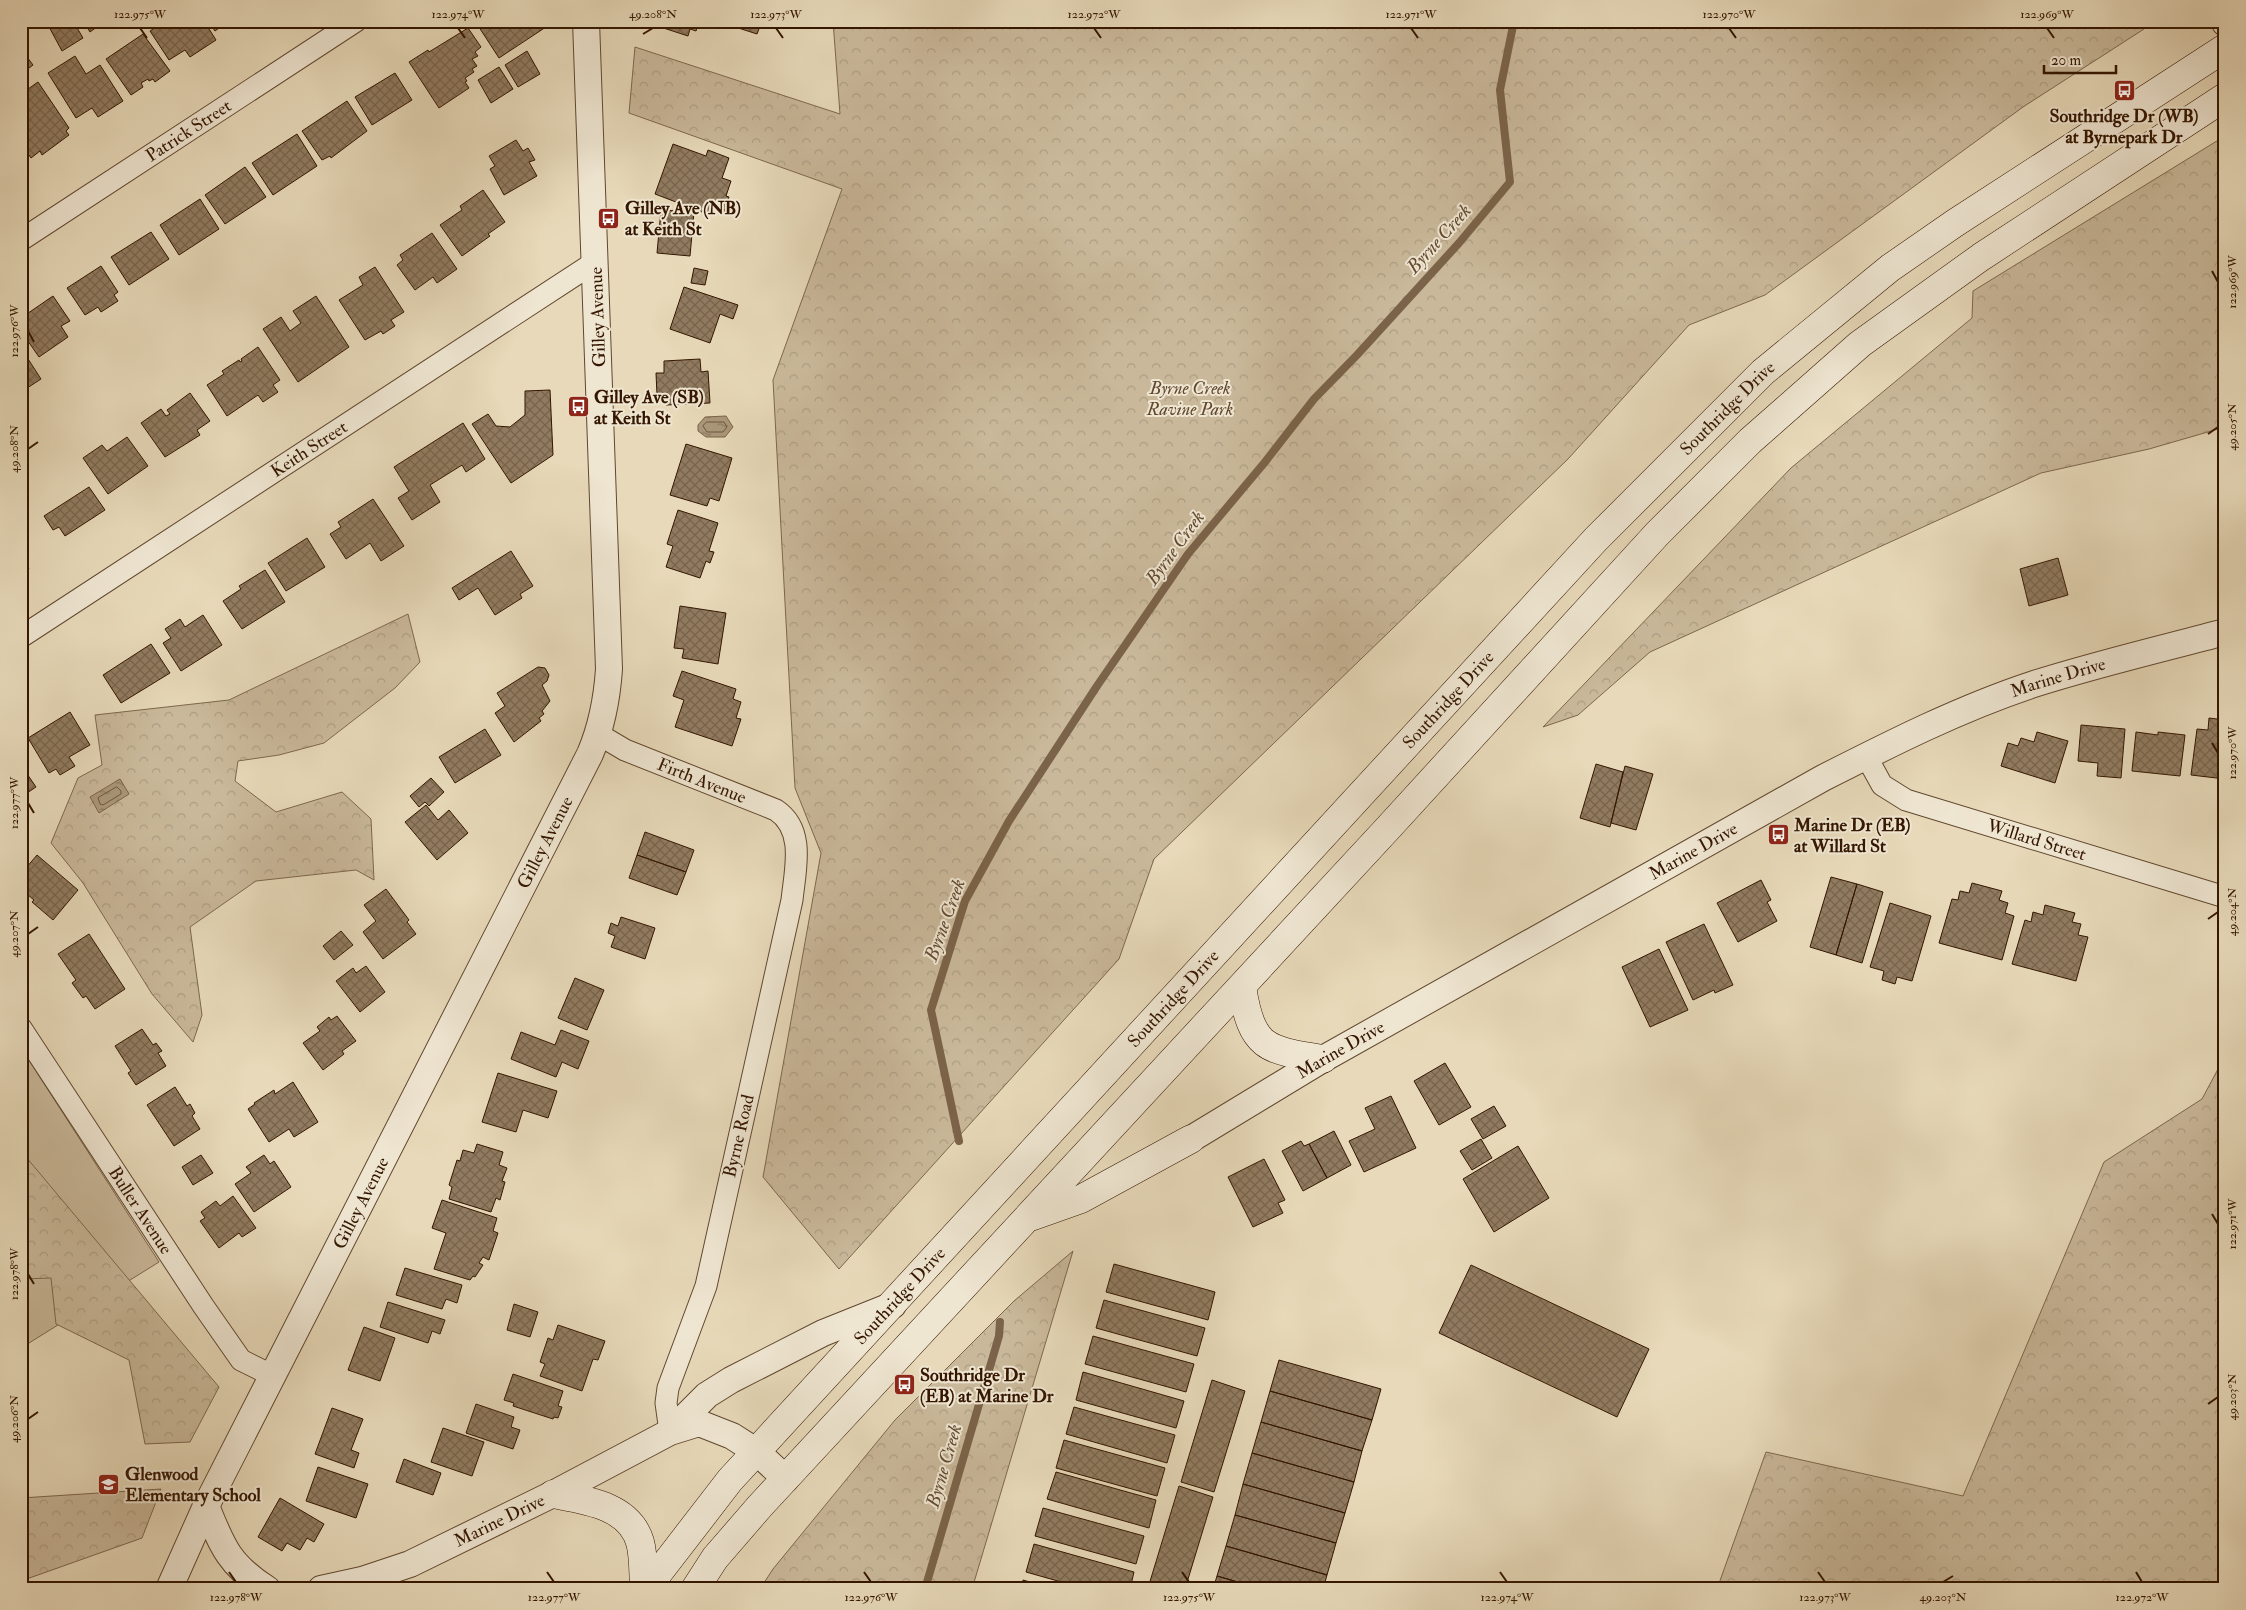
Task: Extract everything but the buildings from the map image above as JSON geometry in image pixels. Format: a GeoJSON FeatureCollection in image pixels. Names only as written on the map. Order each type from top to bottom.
{"type":"FeatureCollection","features":[{"type":"Feature","properties":{"kind":"main road","name":"Southridge Drive"},"geometry":{"type":"LineString","coordinates":[[758,1452],[1596,539],[1763,372],[1906,256],[2225,48]]}},
{"type":"Feature","properties":{"kind":"main road"},"geometry":{"type":"LineString","coordinates":[[695,1589],[716,1558],[786,1479],[1242,987],[1657,534],[1750,441],[1860,344],[1981,257],[2225,97]]}},
{"type":"Feature","properties":{"kind":"main road"},"geometry":{"type":"LineString","coordinates":[[1242,987],[1249,1022],[1264,1043],[1284,1053],[1323,1059]]}},
{"type":"Feature","properties":{"kind":"main road"},"geometry":{"type":"LineString","coordinates":[[1029,1217],[1080,1199],[1191,1139]]}},
{"type":"Feature","properties":{"kind":"main road"},"geometry":{"type":"LineString","coordinates":[[645,1589],[714,1500],[758,1452]]}},
{"type":"Feature","properties":{"kind":"main road"},"geometry":{"type":"LineString","coordinates":[[553,1494],[598,1503],[627,1520],[640,1541],[645,1589]]}},
{"type":"Feature","properties":{"kind":"street","name":"Patrick Street"},"geometry":{"type":"LineString","coordinates":[[21,240],[356,21]]}},
{"type":"Feature","properties":{"kind":"street","name":"Gilley Avenue"},"geometry":{"type":"LineString","coordinates":[[169,1589],[206,1506],[586,763],[598,734],[606,702],[609,669],[586,21]]}},
{"type":"Feature","properties":{"kind":"street","name":"Keith Street"},"geometry":{"type":"LineString","coordinates":[[21,637],[596,262]]}},
{"type":"Feature","properties":{"kind":"street","name":"Marine Drive"},"geometry":{"type":"LineString","coordinates":[[1191,1139],[1323,1059],[1823,778],[1866,756],[1972,708],[2033,684],[2225,632]]}},
{"type":"Feature","properties":{"kind":"street","name":"Firth Avenue"},"geometry":{"type":"LineString","coordinates":[[598,734],[625,750],[776,810],[787,820],[795,835]]}},
{"type":"Feature","properties":{"kind":"street","name":"Willard Street"},"geometry":{"type":"LineString","coordinates":[[1866,756],[1882,785],[1906,800],[2225,897]]}},
{"type":"Feature","properties":{"kind":"street","name":"Byrne Road"},"geometry":{"type":"LineString","coordinates":[[670,1432],[666,1404],[668,1388],[706,1286],[792,900],[798,848],[795,835]]}},
{"type":"Feature","properties":{"kind":"street","name":"Buller Avenue"},"geometry":{"type":"LineString","coordinates":[[21,1028],[204,1308],[241,1360],[272,1376]]}},
{"type":"Feature","properties":{"kind":"street","name":"Marine Drive"},"geometry":{"type":"LineString","coordinates":[[670,1432],[707,1395],[731,1380],[823,1333],[893,1305]]}},
{"type":"Feature","properties":{"kind":"street","name":"Marine Drive"},"geometry":{"type":"LineString","coordinates":[[321,1589],[362,1580],[410,1564],[553,1494],[670,1432],[699,1423],[725,1431],[758,1452],[786,1479]]}},
{"type":"Feature","properties":{"kind":"street"},"geometry":{"type":"LineString","coordinates":[[206,1506],[220,1540],[234,1564],[247,1577],[267,1589]]}},
{"type":"Feature","properties":{"kind":"green space","name":"Byrne Creek Ravine Park"},"geometry":{"type":"Polygon","coordinates":[[[833,21],[2145,21],[2144,29],[2023,107],[1765,295],[1689,325],[1568,459],[1154,859],[1119,959],[839,1269],[763,1177],[821,853],[795,788],[773,380],[842,189],[629,113],[635,47],[840,114],[833,21]]]}},
{"type":"Feature","properties":{"kind":"green space"},"geometry":{"type":"Polygon","coordinates":[[[2225,136],[2225,427],[2149,449],[2041,473],[1650,652],[1578,715],[1543,727],[1791,468],[1972,318],[1973,291],[2225,136]]]}},
{"type":"Feature","properties":{"kind":"green space"},"geometry":{"type":"Polygon","coordinates":[[[408,614],[420,662],[395,688],[324,743],[279,755],[238,761],[235,781],[276,812],[342,792],[371,819],[374,880],[356,870],[256,881],[190,927],[202,1015],[193,1042],[152,994],[83,883],[51,843],[78,778],[102,765],[95,715],[229,700],[408,614]]]}},
{"type":"Feature","properties":{"kind":"green space"},"geometry":{"type":"Polygon","coordinates":[[[21,1048],[159,1262],[21,1348],[21,1048]]]}},
{"type":"Feature","properties":{"kind":"green space"},"geometry":{"type":"Polygon","coordinates":[[[2225,1056],[2225,1589],[1717,1589],[1766,1452],[1963,1496],[2104,1162],[2202,1099],[2225,1056]]]}},
{"type":"Feature","properties":{"kind":"green space"},"geometry":{"type":"Polygon","coordinates":[[[21,1151],[219,1387],[190,1442],[145,1444],[129,1360],[56,1324],[51,1278],[21,1279],[21,1151]]]}},
{"type":"Feature","properties":{"kind":"green space"},"geometry":{"type":"Polygon","coordinates":[[[1073,1251],[972,1589],[760,1589],[773,1569],[895,1420],[1014,1301],[1073,1251]]]}},
{"type":"Feature","properties":{"kind":"green space"},"geometry":{"type":"Polygon","coordinates":[[[161,1489],[142,1538],[21,1581],[21,1498],[161,1489]]]}},
{"type":"Feature","properties":{"kind":"water"},"geometry":{"type":"Polygon","coordinates":[[[726,416],[733,427],[725,437],[706,437],[698,431],[698,425],[705,417],[726,416]]]}},
{"type":"Feature","properties":{"kind":"water"},"geometry":{"type":"Polygon","coordinates":[[[120,779],[129,794],[99,813],[90,797],[120,779]]]}},
{"type":"Feature","properties":{"kind":"waterway","name":"Byrne Creek"},"geometry":{"type":"LineString","coordinates":[[959,1141],[931,1010],[965,901],[1009,821],[1097,686],[1188,554],[1265,462],[1314,399],[1357,355],[1459,243],[1510,182],[1500,90],[1514,21]]}},
{"type":"Feature","properties":{"kind":"waterway","name":"Byrne Creek"},"geometry":{"type":"LineString","coordinates":[[925,1589],[999,1336],[1000,1322]]}},
{"type":"Feature","properties":{"kind":"place","name":"Southridge Dr (WB) at Byrnepark Dr"},"geometry":{"type":"Point","coordinates":[2124,91]}},
{"type":"Feature","properties":{"kind":"place","name":"Gilley Ave (NB) at Keith St"},"geometry":{"type":"Point","coordinates":[609,218]}},
{"type":"Feature","properties":{"kind":"place","name":"Gilley Ave (SB) at Keith St"},"geometry":{"type":"Point","coordinates":[578,407]}},
{"type":"Feature","properties":{"kind":"place","name":"Marine Dr (EB) at Willard St"},"geometry":{"type":"Point","coordinates":[1778,835]}},
{"type":"Feature","properties":{"kind":"place","name":"Southridge Dr (EB) at Marine Dr"},"geometry":{"type":"Point","coordinates":[904,1385]}},
{"type":"Feature","properties":{"kind":"place","name":"Glenwood Elementary School"},"geometry":{"type":"Point","coordinates":[109,1484]}}]}
